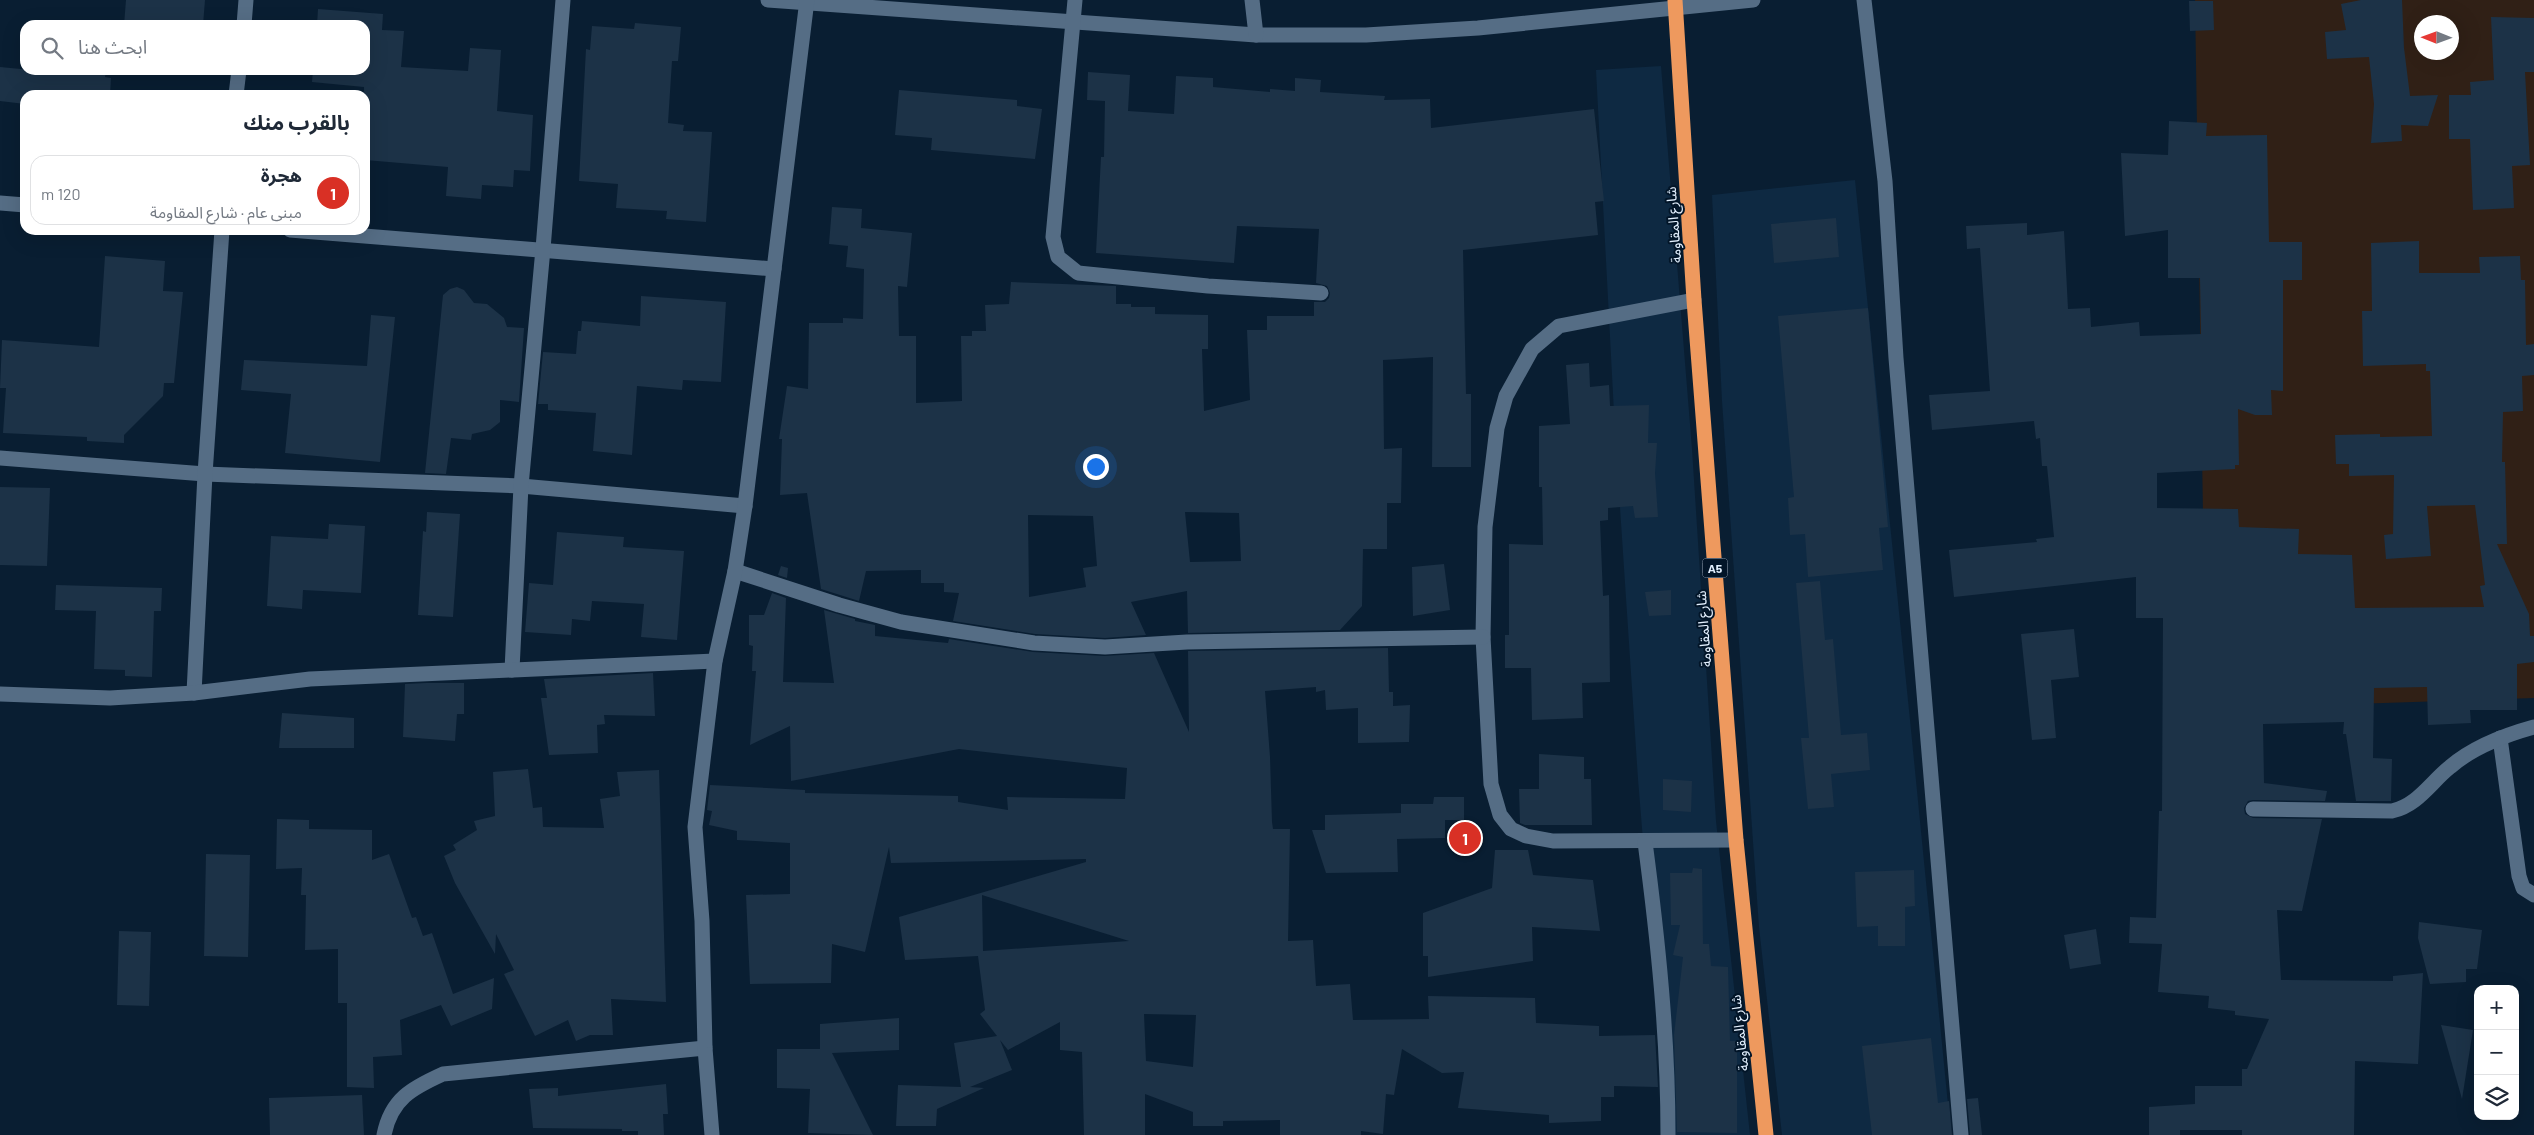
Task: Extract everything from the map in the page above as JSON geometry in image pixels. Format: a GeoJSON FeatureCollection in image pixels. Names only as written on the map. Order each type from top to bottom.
{"type":"FeatureCollection","features":[{"type":"Feature","properties":{"kind":"highway","name":"شارع المقاومة"},"geometry":{"type":"LineString","coordinates":[[1675,3],[1694,300],[1736,840],[1766,1135]]}},
{"type":"Feature","properties":{"kind":"street"},"geometry":{"type":"LineString","coordinates":[[244,20],[246,0]]}},
{"type":"Feature","properties":{"kind":"street"},"geometry":{"type":"LineString","coordinates":[[512,670],[521,486],[544,249],[563,0]]}},
{"type":"Feature","properties":{"kind":"street"},"geometry":{"type":"LineString","coordinates":[[768,0],[1256,35],[1366,35],[1478,28],[1675,3],[1753,0]]}},
{"type":"Feature","properties":{"kind":"street"},"geometry":{"type":"LineString","coordinates":[[1075,0],[1053,237],[1058,257],[1078,273],[1208,286],[1321,294]]}},
{"type":"Feature","properties":{"kind":"street"},"geometry":{"type":"LineString","coordinates":[[1252,0],[1256,35]]}},
{"type":"Feature","properties":{"kind":"street"},"geometry":{"type":"LineString","coordinates":[[1864,0],[1885,182],[1897,378],[1961,1135]]}},
{"type":"Feature","properties":{"kind":"street"},"geometry":{"type":"LineString","coordinates":[[712,1135],[705,1048],[702,921],[695,827],[715,661],[735,571],[745,506],[807,2]]}},
{"type":"Feature","properties":{"kind":"street"},"geometry":{"type":"LineString","coordinates":[[237,90],[238,75]]}},
{"type":"Feature","properties":{"kind":"street"},"geometry":{"type":"LineString","coordinates":[[0,203],[20,205]]}},
{"type":"Feature","properties":{"kind":"street"},"geometry":{"type":"LineString","coordinates":[[194,693],[205,474],[222,235]]}},
{"type":"Feature","properties":{"kind":"street"},"geometry":{"type":"LineString","coordinates":[[357,235],[774,269]]}},
{"type":"Feature","properties":{"kind":"street"},"geometry":{"type":"LineString","coordinates":[[1694,300],[1559,326],[1532,350],[1506,396],[1498,428],[1485,527],[1483,637],[1491,784],[1500,815],[1511,829],[1526,836],[1553,841],[1645,842],[1736,840]]}},
{"type":"Feature","properties":{"kind":"street"},"geometry":{"type":"LineString","coordinates":[[0,458],[205,474],[521,486],[745,506]]}},
{"type":"Feature","properties":{"kind":"street"},"geometry":{"type":"LineString","coordinates":[[735,571],[839,605],[901,622],[1034,643],[1105,647],[1187,642],[1483,637]]}},
{"type":"Feature","properties":{"kind":"street"},"geometry":{"type":"LineString","coordinates":[[0,694],[110,698],[194,693],[310,679],[715,661]]}},
{"type":"Feature","properties":{"kind":"street"},"geometry":{"type":"LineString","coordinates":[[2253,808],[2392,812],[2403,809],[2416,801],[2451,766],[2500,738],[2534,727]]}},
{"type":"Feature","properties":{"kind":"street"},"geometry":{"type":"LineString","coordinates":[[2500,738],[2519,876],[2523,888],[2534,894]]}},
{"type":"Feature","properties":{"kind":"street"},"geometry":{"type":"LineString","coordinates":[[1645,842],[1662,983],[1668,1082],[1668,1135]]}},
{"type":"Feature","properties":{"kind":"street"},"geometry":{"type":"LineString","coordinates":[[384,1135],[386,1124],[396,1104],[418,1085],[443,1074],[705,1048]]}},
{"type":"Feature","properties":{"kind":"shaded area"},"geometry":{"type":"Polygon","coordinates":[[[2195,0],[2534,0],[2534,698],[2206,709],[2195,0]]]}},
{"type":"Feature","properties":{"kind":"shaded area"},"geometry":{"type":"Polygon","coordinates":[[[1661,66],[1692,449],[1716,821],[1750,1135],[1667,1135],[1638,779],[1615,432],[1596,70],[1661,66]]]}},
{"type":"Feature","properties":{"kind":"shaded area"},"geometry":{"type":"Polygon","coordinates":[[[1855,180],[1951,1135],[1782,1135],[1759,927],[1722,401],[1712,195],[1855,180]]]}},
{"type":"Feature","properties":{"kind":"building"},"geometry":{"type":"Polygon","coordinates":[[[126,0],[205,0],[203,20],[124,20],[126,0]]]}},
{"type":"Feature","properties":{"kind":"building"},"geometry":{"type":"Polygon","coordinates":[[[2361,0],[2402,0],[2404,48],[2410,96],[2438,95],[2428,126],[2401,125],[2402,141],[2371,143],[2374,104],[2369,57],[2327,59],[2325,32],[2346,30],[2341,4],[2361,0]]]}},
{"type":"Feature","properties":{"kind":"building"},"geometry":{"type":"Polygon","coordinates":[[[2189,1],[2213,1],[2214,30],[2190,31],[2189,1]]]}},
{"type":"Feature","properties":{"kind":"building"},"geometry":{"type":"Polygon","coordinates":[[[318,9],[383,14],[382,30],[404,31],[401,67],[468,71],[470,48],[501,50],[497,111],[533,115],[530,171],[514,170],[513,187],[482,185],[481,199],[446,196],[448,167],[370,160],[370,90],[364,90],[364,87],[312,82],[313,75],[370,75],[370,20],[317,20],[318,9]]]}},
{"type":"Feature","properties":{"kind":"building"},"geometry":{"type":"Polygon","coordinates":[[[2491,17],[2534,18],[2534,72],[2525,72],[2530,165],[2512,166],[2514,208],[2473,210],[2470,139],[2449,139],[2449,95],[2471,95],[2470,82],[2494,80],[2491,17]]]}},
{"type":"Feature","properties":{"kind":"building"},"geometry":{"type":"Polygon","coordinates":[[[635,23],[681,27],[678,61],[672,61],[668,123],[684,125],[683,131],[712,132],[706,222],[666,219],[667,211],[616,208],[618,184],[579,181],[586,49],[590,50],[592,26],[634,29],[635,23]]]}},
{"type":"Feature","properties":{"kind":"building"},"geometry":{"type":"Polygon","coordinates":[[[0,67],[20,69],[20,75],[105,75],[105,77],[111,78],[110,90],[20,90],[20,103],[0,101],[0,67]]]}},
{"type":"Feature","properties":{"kind":"building"},"geometry":{"type":"Polygon","coordinates":[[[1088,72],[1130,75],[1128,111],[1174,114],[1176,76],[1213,78],[1213,87],[1270,92],[1270,89],[1295,91],[1295,78],[1321,80],[1320,92],[1385,96],[1384,100],[1430,99],[1431,128],[1594,109],[1604,201],[1595,202],[1598,235],[1463,250],[1466,394],[1471,394],[1471,467],[1432,467],[1433,357],[1383,360],[1384,449],[1402,448],[1401,503],[1387,503],[1387,549],[1363,549],[1362,606],[1340,630],[1188,633],[1187,591],[1131,602],[1146,635],[1105,638],[1035,634],[953,621],[959,593],[944,592],[944,583],[921,583],[921,570],[866,571],[859,601],[821,589],[807,493],[780,495],[782,439],[779,439],[787,386],[808,389],[809,323],[843,323],[843,318],[863,319],[864,269],[846,267],[848,246],[829,244],[832,207],[862,209],[861,228],[912,233],[907,287],[898,286],[899,336],[916,336],[916,403],[962,401],[961,336],[972,336],[972,331],[986,331],[985,305],[1009,304],[1011,282],[1116,286],[1116,304],[1131,304],[1131,307],[1155,307],[1155,314],[1208,315],[1208,349],[1202,349],[1204,411],[1250,400],[1247,330],[1267,330],[1267,316],[1314,316],[1314,302],[1325,302],[1329,298],[1330,293],[1327,286],[1316,283],[1319,229],[1237,226],[1234,263],[1096,253],[1101,157],[1104,157],[1105,101],[1087,100],[1088,72]],[[1185,512],[1190,562],[1241,561],[1239,513],[1185,512]],[[1028,515],[1029,597],[1086,587],[1083,568],[1097,566],[1093,516],[1028,515]]]}},
{"type":"Feature","properties":{"kind":"building"},"geometry":{"type":"Polygon","coordinates":[[[899,90],[1017,100],[1017,106],[1042,109],[1035,159],[931,150],[932,138],[895,135],[899,90]]]}},
{"type":"Feature","properties":{"kind":"building"},"geometry":{"type":"Polygon","coordinates":[[[2169,121],[2207,123],[2206,136],[2267,135],[2269,242],[2302,242],[2302,280],[2283,280],[2283,391],[2271,390],[2272,415],[2255,415],[2238,409],[2239,465],[2235,465],[2235,469],[2157,473],[2157,508],[2238,509],[2239,527],[2299,529],[2298,554],[2352,555],[2355,608],[2484,607],[2480,586],[2485,585],[2475,505],[2427,506],[2431,556],[2386,559],[2384,535],[2393,534],[2394,475],[2349,476],[2349,464],[2336,464],[2335,435],[2380,434],[2380,437],[2432,436],[2430,371],[2426,371],[2426,364],[2363,366],[2362,311],[2372,311],[2371,243],[2419,241],[2419,273],[2480,273],[2479,257],[2520,256],[2521,280],[2525,280],[2526,345],[2534,344],[2534,375],[2522,376],[2523,411],[2503,412],[2502,462],[2505,462],[2507,544],[2497,544],[2529,614],[2530,636],[2534,636],[2534,662],[2517,664],[2517,710],[2470,710],[2471,723],[2428,725],[2427,687],[2374,688],[2373,758],[2392,759],[2391,801],[2356,801],[2346,734],[2343,734],[2344,722],[2263,724],[2264,783],[2327,791],[2325,801],[2253,800],[2248,801],[2244,808],[2245,814],[2253,818],[2322,819],[2302,911],[2277,910],[2281,980],[2393,981],[2393,976],[2423,973],[2418,1064],[2355,1061],[2354,1135],[2242,1135],[2242,1130],[2180,1130],[2180,1135],[2149,1135],[2149,1107],[2195,1104],[2195,1086],[2242,1086],[2242,1069],[2247,1069],[2269,1019],[2235,1015],[2235,1011],[2208,1008],[2209,996],[2158,992],[2162,944],[2129,943],[2130,917],[2156,918],[2159,811],[2162,811],[2163,618],[2136,618],[2136,577],[1954,597],[1949,550],[2037,542],[2036,539],[2054,537],[2047,466],[2042,466],[2040,438],[2036,439],[2034,421],[1932,430],[1929,395],[1990,391],[1980,248],[1967,249],[1966,226],[2027,223],[2027,235],[2064,231],[2068,309],[2090,308],[2091,327],[2139,322],[2140,336],[2201,334],[2200,278],[2168,278],[2168,230],[2125,236],[2121,153],[2168,155],[2169,121]]]}},
{"type":"Feature","properties":{"kind":"building"},"geometry":{"type":"Polygon","coordinates":[[[1836,218],[1839,257],[1774,263],[1771,224],[1836,218]]]}},
{"type":"Feature","properties":{"kind":"building"},"geometry":{"type":"Polygon","coordinates":[[[105,256],[165,261],[163,291],[183,292],[174,383],[164,383],[163,396],[124,435],[124,443],[87,441],[87,437],[3,433],[6,388],[0,388],[2,340],[99,347],[105,256]]]}},
{"type":"Feature","properties":{"kind":"building"},"geometry":{"type":"Polygon","coordinates":[[[457,287],[464,290],[474,303],[487,304],[504,318],[507,327],[524,328],[519,402],[500,400],[500,422],[490,430],[472,434],[471,440],[451,438],[446,474],[425,473],[443,295],[450,289],[457,287]]]}},
{"type":"Feature","properties":{"kind":"building"},"geometry":{"type":"Polygon","coordinates":[[[641,296],[726,302],[721,382],[683,380],[682,390],[637,386],[632,455],[593,451],[596,413],[548,410],[548,404],[538,404],[543,352],[576,354],[578,331],[581,331],[582,321],[640,326],[641,296]]]}},
{"type":"Feature","properties":{"kind":"building"},"geometry":{"type":"Polygon","coordinates":[[[1868,308],[1888,527],[1879,528],[1883,570],[1808,577],[1805,534],[1790,535],[1788,498],[1794,497],[1778,316],[1868,308]]]}},
{"type":"Feature","properties":{"kind":"building"},"geometry":{"type":"Polygon","coordinates":[[[371,315],[395,317],[380,462],[285,453],[291,394],[241,390],[244,360],[367,366],[371,315]]]}},
{"type":"Feature","properties":{"kind":"building"},"geometry":{"type":"Polygon","coordinates":[[[1589,363],[1590,387],[1609,385],[1610,406],[1649,405],[1648,443],[1657,443],[1655,473],[1658,517],[1635,518],[1633,506],[1608,508],[1608,520],[1600,521],[1603,596],[1609,595],[1610,682],[1582,683],[1583,718],[1532,720],[1531,668],[1505,668],[1505,635],[1509,635],[1509,544],[1543,545],[1542,487],[1539,487],[1539,426],[1570,424],[1566,365],[1589,363]]]}},
{"type":"Feature","properties":{"kind":"building"},"geometry":{"type":"Polygon","coordinates":[[[0,487],[50,488],[47,566],[0,565],[0,487]]]}},
{"type":"Feature","properties":{"kind":"building"},"geometry":{"type":"Polygon","coordinates":[[[427,512],[460,514],[453,617],[418,615],[423,531],[426,532],[427,512]]]}},
{"type":"Feature","properties":{"kind":"building"},"geometry":{"type":"Polygon","coordinates":[[[329,524],[365,526],[361,593],[303,590],[302,609],[267,606],[271,536],[328,539],[329,524]]]}},
{"type":"Feature","properties":{"kind":"building"},"geometry":{"type":"Polygon","coordinates":[[[557,532],[624,537],[623,547],[684,551],[677,640],[641,637],[644,604],[592,601],[590,621],[572,619],[571,635],[525,632],[529,583],[553,585],[557,532]]]}},
{"type":"Feature","properties":{"kind":"building"},"geometry":{"type":"Polygon","coordinates":[[[1444,564],[1450,610],[1413,616],[1412,567],[1444,564]]]}},
{"type":"Feature","properties":{"kind":"building"},"geometry":{"type":"Polygon","coordinates":[[[781,566],[788,568],[787,578],[778,575],[781,566]]]}},
{"type":"Feature","properties":{"kind":"building"},"geometry":{"type":"Polygon","coordinates":[[[1820,581],[1825,640],[1833,639],[1841,735],[1867,733],[1870,770],[1831,774],[1834,807],[1808,809],[1801,738],[1809,738],[1796,583],[1820,581]]]}},
{"type":"Feature","properties":{"kind":"building"},"geometry":{"type":"Polygon","coordinates":[[[56,585],[162,588],[161,611],[154,611],[152,677],[125,676],[125,670],[94,669],[96,611],[55,610],[56,585]]]}},
{"type":"Feature","properties":{"kind":"building"},"geometry":{"type":"Polygon","coordinates":[[[1671,590],[1671,615],[1649,616],[1645,592],[1671,590]]]}},
{"type":"Feature","properties":{"kind":"building"},"geometry":{"type":"Polygon","coordinates":[[[772,593],[786,598],[783,682],[834,683],[824,610],[855,619],[855,621],[875,625],[875,636],[948,643],[949,639],[1033,652],[1104,656],[1154,653],[1189,732],[1188,651],[1388,648],[1389,692],[1393,692],[1393,706],[1410,705],[1409,742],[1358,743],[1358,708],[1326,710],[1325,690],[1316,692],[1316,687],[1265,691],[1273,829],[1290,829],[1288,941],[1313,940],[1316,986],[1350,984],[1353,1020],[1429,1019],[1428,996],[1535,998],[1536,1023],[1599,1026],[1599,1036],[1655,1035],[1658,1087],[1614,1086],[1614,1097],[1601,1097],[1601,1121],[1549,1123],[1549,1115],[1458,1108],[1464,1072],[1442,1073],[1402,1049],[1394,1095],[1386,1094],[1383,1134],[1361,1131],[1361,1135],[1280,1135],[1280,1120],[1223,1121],[1223,1126],[1193,1126],[1193,1112],[1145,1094],[1145,1135],[1084,1135],[1082,1052],[1060,1050],[1060,1022],[1008,1050],[1000,1040],[1012,1070],[970,1087],[984,1088],[937,1109],[936,1126],[896,1126],[898,1085],[961,1087],[954,1043],[997,1036],[980,1014],[985,1010],[978,956],[905,960],[899,917],[1086,862],[1086,859],[891,863],[889,847],[865,952],[832,944],[831,983],[750,984],[746,895],[790,894],[790,843],[737,840],[737,831],[709,825],[712,811],[707,810],[710,785],[805,790],[805,793],[958,796],[958,802],[1008,810],[1007,797],[1125,799],[1127,768],[959,749],[791,781],[790,726],[750,745],[756,671],[752,671],[753,646],[749,645],[749,615],[764,615],[772,593]],[[982,895],[983,951],[1129,941],[982,895]],[[1144,1014],[1146,1061],[1193,1067],[1196,1015],[1144,1014]]]}},
{"type":"Feature","properties":{"kind":"building"},"geometry":{"type":"Polygon","coordinates":[[[2074,629],[2079,677],[2051,680],[2056,738],[2032,740],[2021,634],[2074,629]]]}},
{"type":"Feature","properties":{"kind":"building"},"geometry":{"type":"Polygon","coordinates":[[[653,673],[655,716],[604,715],[605,724],[597,725],[598,753],[549,755],[541,698],[547,698],[544,679],[653,673]]]}},
{"type":"Feature","properties":{"kind":"building"},"geometry":{"type":"Polygon","coordinates":[[[464,683],[464,714],[457,714],[455,741],[403,737],[405,684],[464,683]]]}},
{"type":"Feature","properties":{"kind":"building"},"geometry":{"type":"Polygon","coordinates":[[[282,713],[354,718],[354,748],[279,748],[282,713]]]}},
{"type":"Feature","properties":{"kind":"building"},"geometry":{"type":"Polygon","coordinates":[[[1539,754],[1584,757],[1584,779],[1591,779],[1592,825],[1525,825],[1520,823],[1519,789],[1539,789],[1539,754]]]}},
{"type":"Feature","properties":{"kind":"building"},"geometry":{"type":"Polygon","coordinates":[[[528,769],[533,808],[542,807],[543,827],[604,828],[600,799],[620,796],[617,772],[659,770],[666,1002],[611,999],[613,1035],[590,1035],[576,1041],[568,1020],[535,1036],[504,974],[514,970],[496,934],[495,954],[455,883],[444,856],[456,850],[453,845],[477,830],[474,821],[495,816],[493,772],[528,769]]]}},
{"type":"Feature","properties":{"kind":"building"},"geometry":{"type":"Polygon","coordinates":[[[1663,779],[1692,781],[1691,812],[1663,810],[1663,779]]]}},
{"type":"Feature","properties":{"kind":"building"},"geometry":{"type":"Polygon","coordinates":[[[1434,797],[1464,797],[1464,820],[1445,820],[1445,838],[1397,839],[1398,872],[1326,873],[1312,830],[1325,830],[1325,815],[1401,813],[1401,804],[1433,804],[1434,797]]]}},
{"type":"Feature","properties":{"kind":"building"},"geometry":{"type":"Polygon","coordinates":[[[277,819],[309,820],[309,829],[372,830],[372,860],[389,854],[412,918],[416,917],[423,936],[432,933],[453,994],[494,978],[492,1009],[451,1026],[441,1005],[400,1020],[402,1055],[373,1057],[374,1088],[347,1087],[347,1003],[338,1003],[338,949],[305,950],[306,895],[301,895],[302,868],[276,869],[277,819]]]}},
{"type":"Feature","properties":{"kind":"building"},"geometry":{"type":"Polygon","coordinates":[[[1495,850],[1528,850],[1533,875],[1593,880],[1600,931],[1532,927],[1533,961],[1428,977],[1428,956],[1423,956],[1423,913],[1492,888],[1495,850]]]}},
{"type":"Feature","properties":{"kind":"building"},"geometry":{"type":"Polygon","coordinates":[[[206,854],[250,855],[248,957],[204,956],[206,854]]]}},
{"type":"Feature","properties":{"kind":"building"},"geometry":{"type":"Polygon","coordinates":[[[1693,868],[1702,869],[1703,944],[1709,944],[1711,966],[1728,967],[1730,1041],[1737,1041],[1737,1133],[1677,1132],[1674,1035],[1683,957],[1673,955],[1680,925],[1671,925],[1670,873],[1692,873],[1693,868]]]}},
{"type":"Feature","properties":{"kind":"building"},"geometry":{"type":"Polygon","coordinates":[[[1914,870],[1915,906],[1905,907],[1905,946],[1878,946],[1878,926],[1857,927],[1855,872],[1914,870]]]}},
{"type":"Feature","properties":{"kind":"building"},"geometry":{"type":"Polygon","coordinates":[[[2419,922],[2482,930],[2477,969],[2466,969],[2466,982],[2430,984],[2418,938],[2419,922]]]}},
{"type":"Feature","properties":{"kind":"building"},"geometry":{"type":"Polygon","coordinates":[[[2096,929],[2101,964],[2070,969],[2064,935],[2096,929]]]}},
{"type":"Feature","properties":{"kind":"building"},"geometry":{"type":"Polygon","coordinates":[[[119,931],[151,932],[149,1006],[117,1005],[119,931]]]}},
{"type":"Feature","properties":{"kind":"building"},"geometry":{"type":"Polygon","coordinates":[[[899,1018],[899,1050],[832,1053],[873,1135],[808,1133],[810,1089],[777,1088],[777,1049],[820,1049],[820,1024],[899,1018]]]}},
{"type":"Feature","properties":{"kind":"building"},"geometry":{"type":"Polygon","coordinates":[[[2441,1025],[2473,1030],[2462,1099],[2441,1025]]]}},
{"type":"Feature","properties":{"kind":"building"},"geometry":{"type":"Polygon","coordinates":[[[1931,1038],[1938,1103],[1949,1101],[1952,1135],[1872,1135],[1862,1046],[1931,1038]]]}},
{"type":"Feature","properties":{"kind":"building"},"geometry":{"type":"Polygon","coordinates":[[[666,1084],[668,1114],[663,1114],[664,1135],[638,1135],[638,1131],[622,1131],[622,1129],[533,1128],[529,1089],[558,1088],[558,1096],[666,1084]]]}},
{"type":"Feature","properties":{"kind":"building"},"geometry":{"type":"Polygon","coordinates":[[[362,1095],[364,1135],[270,1135],[269,1098],[362,1095]]]}},
{"type":"Feature","properties":{"kind":"building"},"geometry":{"type":"Polygon","coordinates":[[[1978,1098],[1982,1135],[1970,1135],[1967,1099],[1978,1098]]]}},
{"type":"Feature","properties":{"kind":"place","name":"هجرة"},"geometry":{"type":"Point","coordinates":[1465,838]}}]}
